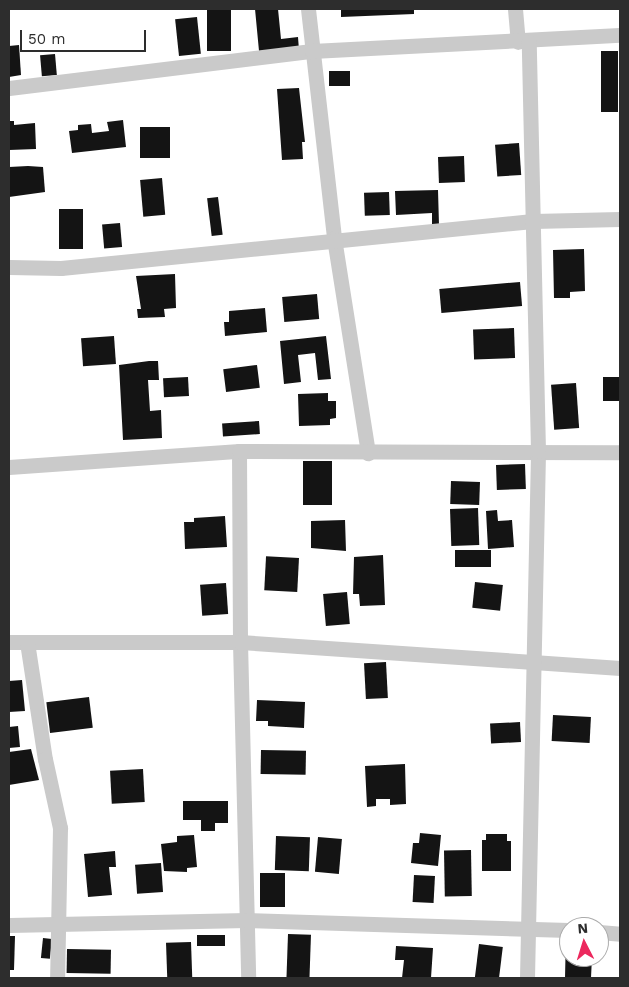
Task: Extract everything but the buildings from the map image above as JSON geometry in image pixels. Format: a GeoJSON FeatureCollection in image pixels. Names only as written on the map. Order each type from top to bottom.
{"type":"FeatureCollection","features":[{"type":"Feature","properties":{"kind":"street"},"geometry":{"type":"LineString","coordinates":[[308,9],[334,238],[368,453]]}},
{"type":"Feature","properties":{"kind":"street"},"geometry":{"type":"LineString","coordinates":[[515,9],[524,42],[533,221],[538,451],[532,662],[530,928],[527,978]]}},
{"type":"Feature","properties":{"kind":"street"},"geometry":{"type":"LineString","coordinates":[[9,88],[312,51],[524,42],[620,35]]}},
{"type":"Feature","properties":{"kind":"street"},"geometry":{"type":"LineString","coordinates":[[9,267],[61,268],[334,238],[533,221],[620,219]]}},
{"type":"Feature","properties":{"kind":"street"},"geometry":{"type":"LineString","coordinates":[[9,467],[239,451],[368,453],[620,452]]}},
{"type":"Feature","properties":{"kind":"street"},"geometry":{"type":"LineString","coordinates":[[239,451],[240,642],[248,978]]}},
{"type":"Feature","properties":{"kind":"street"},"geometry":{"type":"LineString","coordinates":[[9,642],[240,642],[620,668]]}},
{"type":"Feature","properties":{"kind":"street"},"geometry":{"type":"LineString","coordinates":[[27,642],[45,759],[60,828],[57,978]]}},
{"type":"Feature","properties":{"kind":"street"},"geometry":{"type":"LineString","coordinates":[[9,925],[247,920],[559,929]]}}]}
